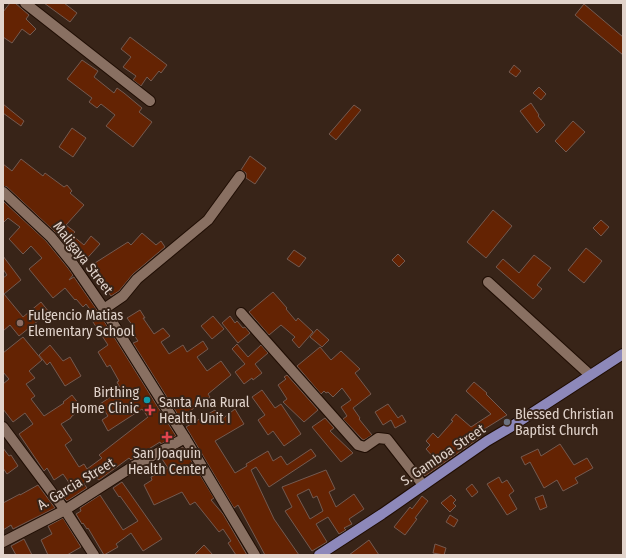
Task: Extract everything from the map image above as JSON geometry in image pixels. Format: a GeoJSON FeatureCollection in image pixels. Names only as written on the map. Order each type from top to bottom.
{"type":"FeatureCollection","features":[{"type":"Feature","properties":{"kind":"main road","name":"S. Gamboa Street"},"geometry":{"type":"LineString","coordinates":[[319,555],[382,514],[487,441],[623,354]]}},
{"type":"Feature","properties":{"kind":"street"},"geometry":{"type":"LineString","coordinates":[[25,3],[150,101]]}},
{"type":"Feature","properties":{"kind":"street"},"geometry":{"type":"LineString","coordinates":[[104,309],[122,296],[137,279],[208,220],[240,176]]}},
{"type":"Feature","properties":{"kind":"street","name":"Maligaya Street"},"geometry":{"type":"LineString","coordinates":[[3,192],[51,237],[73,264],[104,309],[256,555]]}},
{"type":"Feature","properties":{"kind":"street"},"geometry":{"type":"LineString","coordinates":[[488,282],[590,375]]}},
{"type":"Feature","properties":{"kind":"street"},"geometry":{"type":"LineString","coordinates":[[241,314],[358,445],[365,447],[378,438],[387,439],[423,485]]}},
{"type":"Feature","properties":{"kind":"street"},"geometry":{"type":"LineString","coordinates":[[3,427],[65,510],[94,555]]}},
{"type":"Feature","properties":{"kind":"street","name":"A. Garcia Street"},"geometry":{"type":"LineString","coordinates":[[3,542],[65,510],[132,467],[185,438]]}},
{"type":"Feature","properties":{"kind":"building"},"geometry":{"type":"Polygon","coordinates":[[[10,3],[15,3],[29,15],[26,19],[36,29],[30,35],[22,29],[12,43],[3,37],[3,12],[10,3]]]}},
{"type":"Feature","properties":{"kind":"building"},"geometry":{"type":"Polygon","coordinates":[[[44,3],[64,3],[77,13],[70,22],[44,3]]]}},
{"type":"Feature","properties":{"kind":"building"},"geometry":{"type":"Polygon","coordinates":[[[584,4],[623,37],[623,55],[575,15],[584,4]]]}},
{"type":"Feature","properties":{"kind":"building"},"geometry":{"type":"Polygon","coordinates":[[[130,37],[167,65],[161,73],[159,71],[151,81],[147,77],[141,86],[133,80],[136,76],[123,67],[131,57],[121,49],[130,37]]]}},
{"type":"Feature","properties":{"kind":"building"},"geometry":{"type":"Polygon","coordinates":[[[82,60],[98,71],[94,77],[114,93],[117,88],[124,93],[142,108],[139,112],[152,122],[133,147],[106,126],[115,115],[101,104],[97,108],[89,102],[92,98],[67,79],[82,60]]]}},
{"type":"Feature","properties":{"kind":"building"},"geometry":{"type":"Polygon","coordinates":[[[514,65],[521,71],[516,77],[509,72],[514,65]]]}},
{"type":"Feature","properties":{"kind":"building"},"geometry":{"type":"Polygon","coordinates":[[[539,87],[546,94],[541,100],[533,93],[539,87]]]}},
{"type":"Feature","properties":{"kind":"building"},"geometry":{"type":"Polygon","coordinates":[[[531,103],[545,125],[537,133],[520,111],[531,103]]]}},
{"type":"Feature","properties":{"kind":"building"},"geometry":{"type":"Polygon","coordinates":[[[3,104],[24,121],[21,126],[3,113],[3,104]]]}},
{"type":"Feature","properties":{"kind":"building"},"geometry":{"type":"Polygon","coordinates":[[[354,105],[361,110],[336,140],[329,134],[354,105]]]}},
{"type":"Feature","properties":{"kind":"building"},"geometry":{"type":"Polygon","coordinates":[[[573,121],[585,132],[566,152],[555,141],[573,121]]]}},
{"type":"Feature","properties":{"kind":"building"},"geometry":{"type":"Polygon","coordinates":[[[72,128],[86,138],[73,157],[59,147],[72,128]]]}},
{"type":"Feature","properties":{"kind":"building"},"geometry":{"type":"Polygon","coordinates":[[[250,156],[266,168],[255,184],[246,178],[246,173],[241,170],[250,156]]]}},
{"type":"Feature","properties":{"kind":"building"},"geometry":{"type":"Polygon","coordinates":[[[21,159],[43,176],[45,173],[64,187],[67,185],[72,191],[70,193],[84,205],[66,225],[75,232],[72,235],[84,245],[91,236],[100,244],[82,264],[55,232],[7,187],[3,186],[3,164],[12,171],[21,159]]]}},
{"type":"Feature","properties":{"kind":"building"},"geometry":{"type":"Polygon","coordinates":[[[3,201],[46,241],[68,268],[73,275],[69,280],[74,277],[99,313],[176,436],[161,444],[160,442],[131,460],[129,458],[99,480],[95,477],[84,484],[87,488],[67,501],[63,497],[74,490],[63,474],[54,480],[47,468],[44,471],[19,434],[33,424],[25,413],[13,422],[3,409],[3,384],[9,379],[3,372],[3,353],[23,337],[42,360],[29,371],[35,378],[26,384],[35,396],[31,399],[44,416],[64,403],[63,402],[72,395],[82,408],[71,418],[61,424],[72,440],[65,445],[79,467],[84,464],[87,469],[102,458],[99,455],[148,417],[142,409],[108,431],[102,420],[108,416],[100,404],[121,390],[117,382],[119,381],[110,365],[107,367],[98,352],[108,345],[91,319],[95,316],[86,304],[83,307],[65,288],[53,298],[29,269],[42,258],[31,246],[23,254],[9,239],[20,227],[8,218],[3,223],[3,201]]]}},
{"type":"Feature","properties":{"kind":"building"},"geometry":{"type":"Polygon","coordinates":[[[493,210],[512,226],[486,258],[467,242],[493,210]]]}},
{"type":"Feature","properties":{"kind":"building"},"geometry":{"type":"Polygon","coordinates":[[[601,220],[609,227],[601,236],[593,228],[601,220]]]}},
{"type":"Feature","properties":{"kind":"building"},"geometry":{"type":"Polygon","coordinates":[[[142,233],[156,245],[161,241],[165,247],[133,274],[119,291],[111,296],[103,285],[105,284],[87,268],[128,242],[131,245],[142,233]]]}},
{"type":"Feature","properties":{"kind":"building"},"geometry":{"type":"Polygon","coordinates":[[[586,248],[602,261],[584,283],[568,270],[586,248]]]}},
{"type":"Feature","properties":{"kind":"building"},"geometry":{"type":"Polygon","coordinates":[[[294,250],[306,258],[299,267],[287,259],[294,250]]]}},
{"type":"Feature","properties":{"kind":"building"},"geometry":{"type":"Polygon","coordinates":[[[398,254],[405,261],[399,267],[392,260],[398,254]]]}},
{"type":"Feature","properties":{"kind":"building"},"geometry":{"type":"Polygon","coordinates":[[[534,255],[551,268],[537,285],[542,289],[533,299],[496,267],[503,259],[519,273],[534,255]]]}},
{"type":"Feature","properties":{"kind":"building"},"geometry":{"type":"Polygon","coordinates":[[[3,256],[21,280],[4,294],[23,317],[41,302],[49,312],[19,336],[10,325],[3,331],[3,278],[7,275],[3,269],[3,256]]]}},
{"type":"Feature","properties":{"kind":"building"},"geometry":{"type":"Polygon","coordinates":[[[273,292],[296,321],[298,318],[313,332],[299,348],[292,340],[295,337],[281,325],[269,335],[249,312],[273,292]]]}},
{"type":"Feature","properties":{"kind":"building"},"geometry":{"type":"Polygon","coordinates":[[[140,310],[145,318],[143,318],[154,334],[163,328],[170,336],[161,342],[169,354],[183,345],[187,352],[203,341],[208,349],[197,357],[207,371],[221,361],[231,375],[208,394],[210,397],[180,418],[133,343],[138,341],[130,329],[133,326],[127,318],[140,310]]]}},
{"type":"Feature","properties":{"kind":"building"},"geometry":{"type":"Polygon","coordinates":[[[213,316],[224,329],[212,339],[201,326],[213,316]]]}},
{"type":"Feature","properties":{"kind":"building"},"geometry":{"type":"Polygon","coordinates":[[[230,316],[235,323],[237,321],[250,333],[238,343],[222,323],[230,316]]]}},
{"type":"Feature","properties":{"kind":"building"},"geometry":{"type":"Polygon","coordinates":[[[317,329],[329,340],[322,347],[310,337],[317,329]]]}},
{"type":"Feature","properties":{"kind":"building"},"geometry":{"type":"Polygon","coordinates":[[[237,344],[248,357],[261,345],[268,353],[255,364],[262,373],[253,380],[252,378],[244,384],[235,372],[245,364],[232,349],[237,344]]]}},
{"type":"Feature","properties":{"kind":"building"},"geometry":{"type":"Polygon","coordinates":[[[50,345],[63,361],[70,357],[81,376],[65,386],[50,362],[47,365],[39,355],[50,345]]]}},
{"type":"Feature","properties":{"kind":"building"},"geometry":{"type":"Polygon","coordinates":[[[320,347],[331,360],[341,351],[360,369],[355,373],[371,394],[353,408],[360,418],[359,419],[372,435],[364,440],[343,419],[347,416],[341,407],[351,400],[342,388],[333,397],[328,392],[326,393],[324,391],[321,394],[297,366],[320,347]]]}},
{"type":"Feature","properties":{"kind":"building"},"geometry":{"type":"Polygon","coordinates":[[[287,375],[318,410],[304,422],[283,402],[287,399],[278,385],[286,379],[284,377],[287,375]]]}},
{"type":"Feature","properties":{"kind":"building"},"geometry":{"type":"Polygon","coordinates":[[[474,382],[487,393],[486,394],[507,415],[478,433],[481,437],[425,476],[419,470],[434,458],[426,449],[430,445],[426,441],[433,433],[438,438],[453,421],[451,420],[456,414],[471,427],[491,414],[466,391],[474,382]]]}},
{"type":"Feature","properties":{"kind":"building"},"geometry":{"type":"Polygon","coordinates":[[[262,390],[275,408],[281,404],[301,434],[284,446],[273,431],[268,435],[258,420],[265,415],[252,397],[262,390]]]}},
{"type":"Feature","properties":{"kind":"building"},"geometry":{"type":"Polygon","coordinates":[[[388,404],[398,418],[402,415],[406,422],[395,428],[391,420],[383,425],[375,412],[388,404]]]}},
{"type":"Feature","properties":{"kind":"building"},"geometry":{"type":"Polygon","coordinates":[[[235,409],[244,424],[215,441],[235,473],[247,466],[246,464],[268,451],[273,461],[281,456],[287,465],[311,449],[316,456],[269,487],[256,467],[251,470],[274,519],[299,555],[265,555],[238,505],[234,508],[186,427],[215,410],[222,419],[235,409]]]}},
{"type":"Feature","properties":{"kind":"building"},"geometry":{"type":"Polygon","coordinates":[[[325,418],[334,428],[330,431],[353,453],[341,462],[312,427],[325,418]]]}},
{"type":"Feature","properties":{"kind":"building"},"geometry":{"type":"Polygon","coordinates":[[[560,444],[574,465],[587,458],[593,468],[575,478],[578,483],[563,491],[557,480],[544,488],[530,462],[525,465],[521,457],[538,449],[541,456],[560,444]]]}},
{"type":"Feature","properties":{"kind":"building"},"geometry":{"type":"Polygon","coordinates":[[[183,447],[214,498],[211,500],[223,514],[247,555],[236,555],[228,543],[231,541],[223,529],[219,532],[195,502],[190,505],[182,492],[154,505],[144,485],[152,480],[151,477],[168,468],[162,459],[183,447]]]}},
{"type":"Feature","properties":{"kind":"building"},"geometry":{"type":"Polygon","coordinates":[[[3,448],[9,456],[11,455],[18,466],[7,474],[3,468],[3,448]]]}},
{"type":"Feature","properties":{"kind":"building"},"geometry":{"type":"Polygon","coordinates":[[[326,470],[335,489],[329,492],[336,507],[354,494],[364,509],[349,519],[352,524],[344,528],[346,530],[339,534],[328,517],[316,524],[327,542],[312,551],[285,511],[292,507],[282,487],[326,470]],[[309,489],[297,495],[310,519],[323,511],[317,496],[313,498],[309,489]]]}},
{"type":"Feature","properties":{"kind":"building"},"geometry":{"type":"Polygon","coordinates":[[[499,477],[502,483],[507,480],[514,491],[509,495],[517,509],[507,515],[487,484],[499,477]]]}},
{"type":"Feature","properties":{"kind":"building"},"geometry":{"type":"Polygon","coordinates":[[[122,482],[162,539],[143,551],[131,533],[116,544],[118,547],[104,555],[88,528],[87,529],[83,523],[82,524],[76,514],[81,511],[80,508],[100,495],[123,530],[138,521],[113,488],[122,482]]]}},
{"type":"Feature","properties":{"kind":"building"},"geometry":{"type":"Polygon","coordinates":[[[472,484],[478,492],[472,497],[466,489],[472,484]]]}},
{"type":"Feature","properties":{"kind":"building"},"geometry":{"type":"Polygon","coordinates":[[[38,485],[55,508],[13,529],[11,525],[3,530],[3,503],[38,485]]]}},
{"type":"Feature","properties":{"kind":"building"},"geometry":{"type":"Polygon","coordinates":[[[451,495],[456,500],[453,503],[456,506],[450,512],[441,503],[451,495]]]}},
{"type":"Feature","properties":{"kind":"building"},"geometry":{"type":"Polygon","coordinates":[[[543,495],[547,507],[540,510],[535,498],[543,495]]]}},
{"type":"Feature","properties":{"kind":"building"},"geometry":{"type":"Polygon","coordinates":[[[422,496],[428,501],[415,518],[417,519],[405,535],[394,527],[410,507],[412,509],[422,496]]]}},
{"type":"Feature","properties":{"kind":"building"},"geometry":{"type":"Polygon","coordinates":[[[450,515],[458,520],[454,527],[446,522],[450,515]]]}},
{"type":"Feature","properties":{"kind":"building"},"geometry":{"type":"Polygon","coordinates":[[[63,518],[81,547],[67,555],[48,555],[41,540],[52,534],[48,526],[63,518]]]}},
{"type":"Feature","properties":{"kind":"building"},"geometry":{"type":"Polygon","coordinates":[[[24,539],[32,555],[16,555],[11,546],[24,539]]]}},
{"type":"Feature","properties":{"kind":"building"},"geometry":{"type":"Polygon","coordinates":[[[369,540],[379,555],[349,555],[369,540]]]}},
{"type":"Feature","properties":{"kind":"building"},"geometry":{"type":"Polygon","coordinates":[[[435,544],[446,548],[444,555],[433,553],[435,544]]]}},
{"type":"Feature","properties":{"kind":"building"},"geometry":{"type":"Polygon","coordinates":[[[204,545],[213,555],[194,555],[204,545]]]}},
{"type":"Feature","properties":{"kind":"place","name":"Fulgencio Matias Elementary School"},"geometry":{"type":"Point","coordinates":[20,323]}},
{"type":"Feature","properties":{"kind":"place","name":"Birthing Home Clinic"},"geometry":{"type":"Point","coordinates":[147,400]}},
{"type":"Feature","properties":{"kind":"place","name":"Santa Ana Rural Health Unit I"},"geometry":{"type":"Point","coordinates":[150,410]}},
{"type":"Feature","properties":{"kind":"place","name":"Blessed Christian Baptist Church"},"geometry":{"type":"Point","coordinates":[507,422]}},
{"type":"Feature","properties":{"kind":"place","name":"San Joaquin Health Center"},"geometry":{"type":"Point","coordinates":[167,437]}}]}
